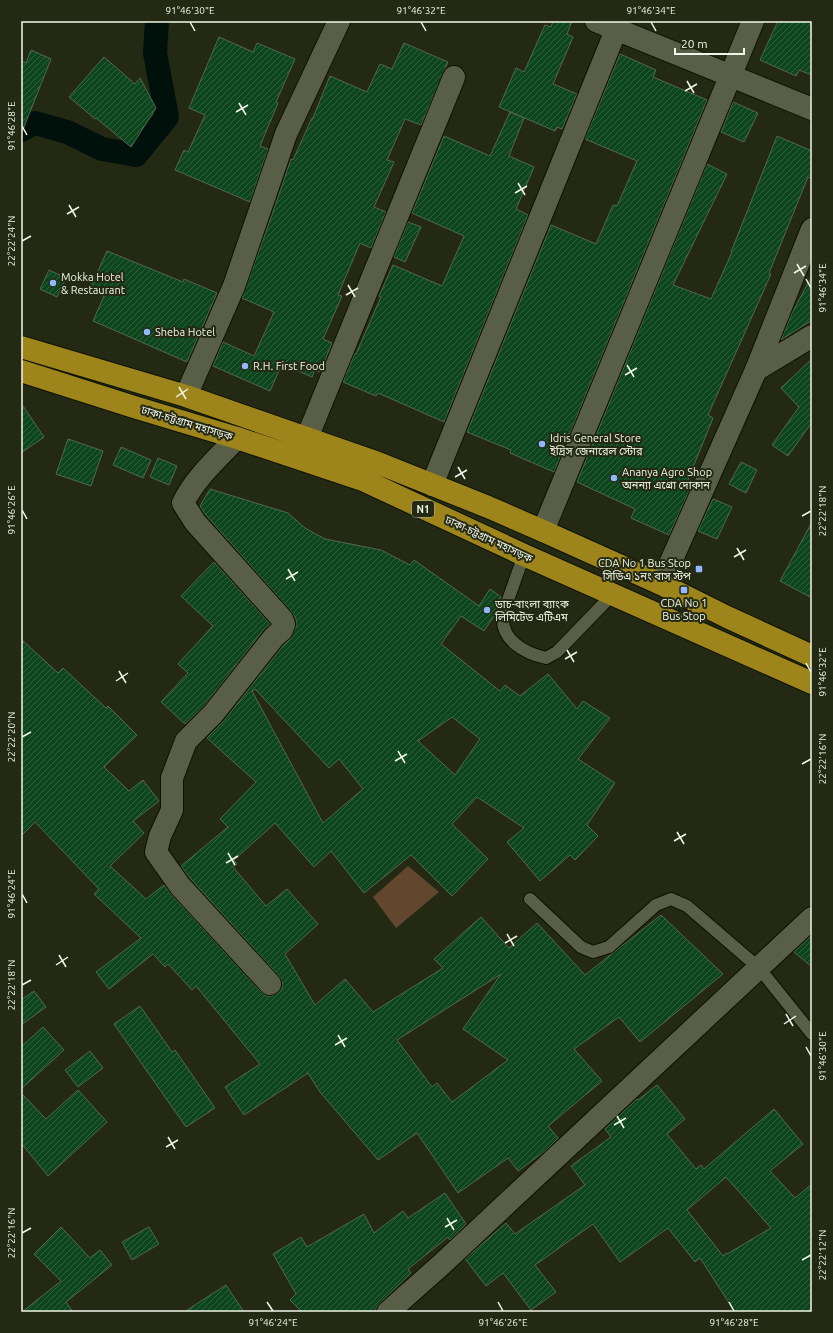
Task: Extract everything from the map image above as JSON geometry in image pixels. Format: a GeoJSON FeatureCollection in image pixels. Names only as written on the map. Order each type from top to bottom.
{"type":"FeatureCollection","features":[{"type":"Feature","properties":{"kind":"highway","name":"N1"},"geometry":{"type":"LineString","coordinates":[[21,347],[186,396],[378,463],[488,507],[543,531],[661,584],[727,617],[812,656]]}},
{"type":"Feature","properties":{"kind":"highway","name":"ঢাকা-চট্টগ্রাম মহাসড়ক"},"geometry":{"type":"LineString","coordinates":[[21,371],[237,438],[363,480],[524,555],[812,683]]}},
{"type":"Feature","properties":{"kind":"street"},"geometry":{"type":"LineString","coordinates":[[186,396],[234,286],[286,134],[339,21]]}},
{"type":"Feature","properties":{"kind":"street"},"geometry":{"type":"LineString","coordinates":[[596,21],[812,109]]}},
{"type":"Feature","properties":{"kind":"street"},"geometry":{"type":"LineString","coordinates":[[543,531],[753,21]]}},
{"type":"Feature","properties":{"kind":"street"},"geometry":{"type":"LineString","coordinates":[[432,485],[616,30]]}},
{"type":"Feature","properties":{"kind":"street"},"geometry":{"type":"LineString","coordinates":[[307,438],[454,77]]}},
{"type":"Feature","properties":{"kind":"street"},"geometry":{"type":"LineString","coordinates":[[661,584],[756,370],[812,229]]}},
{"type":"Feature","properties":{"kind":"street"},"geometry":{"type":"LineString","coordinates":[[756,370],[812,336]]}},
{"type":"Feature","properties":{"kind":"street"},"geometry":{"type":"LineString","coordinates":[[237,438],[201,477],[183,502],[195,522],[282,619],[284,624],[282,630],[274,636],[213,714],[186,741],[172,778],[172,810],[160,836],[156,852],[180,886],[270,984]]}},
{"type":"Feature","properties":{"kind":"street"},"geometry":{"type":"LineString","coordinates":[[388,1312],[442,1264],[812,918]]}},
{"type":"Feature","properties":{"kind":"lane"},"geometry":{"type":"LineString","coordinates":[[524,555],[503,614],[502,622],[507,637],[530,654],[546,658],[557,652],[613,594]]}},
{"type":"Feature","properties":{"kind":"lane"},"geometry":{"type":"LineString","coordinates":[[530,899],[581,947],[593,952],[610,947],[656,905],[671,899],[687,906],[759,968],[812,1034]]}},
{"type":"Feature","properties":{"kind":"shaded area"},"geometry":{"type":"Polygon","coordinates":[[[408,866],[439,892],[396,928],[373,897],[408,866]]]}},
{"type":"Feature","properties":{"kind":"building"},"geometry":{"type":"Polygon","coordinates":[[[553,21],[572,21],[567,34],[573,37],[553,84],[577,94],[562,129],[557,127],[555,131],[499,107],[516,68],[524,72],[545,25],[551,27],[553,21]]]}},
{"type":"Feature","properties":{"kind":"building"},"geometry":{"type":"Polygon","coordinates":[[[778,21],[812,21],[812,75],[799,70],[796,76],[760,60],[778,21]]]}},
{"type":"Feature","properties":{"kind":"building"},"geometry":{"type":"Polygon","coordinates":[[[219,37],[253,52],[257,43],[295,59],[276,102],[278,103],[260,146],[268,149],[250,202],[175,170],[184,150],[188,152],[205,115],[189,108],[219,37]]]}},
{"type":"Feature","properties":{"kind":"building"},"geometry":{"type":"Polygon","coordinates":[[[404,43],[448,62],[421,125],[405,119],[387,160],[394,162],[374,207],[386,212],[371,248],[360,243],[338,295],[342,296],[323,339],[332,343],[320,372],[315,370],[312,377],[282,364],[270,391],[213,366],[223,342],[254,356],[274,312],[242,298],[291,159],[293,160],[313,118],[330,76],[367,92],[380,64],[392,69],[404,43]]]}},
{"type":"Feature","properties":{"kind":"building"},"geometry":{"type":"Polygon","coordinates":[[[31,50],[51,59],[22,132],[21,61],[26,63],[31,50]]]}},
{"type":"Feature","properties":{"kind":"building"},"geometry":{"type":"Polygon","coordinates":[[[620,54],[656,70],[653,77],[707,100],[554,472],[510,453],[511,450],[467,432],[551,225],[596,244],[613,205],[617,206],[637,161],[585,139],[620,54]]]}},
{"type":"Feature","properties":{"kind":"building"},"geometry":{"type":"Polygon","coordinates":[[[104,57],[135,84],[140,78],[156,108],[131,147],[69,97],[104,57]]]}},
{"type":"Feature","properties":{"kind":"building"},"geometry":{"type":"Polygon","coordinates":[[[733,102],[758,113],[744,142],[721,132],[733,102]]]}},
{"type":"Feature","properties":{"kind":"building"},"geometry":{"type":"Polygon","coordinates":[[[510,112],[524,118],[509,156],[534,167],[516,209],[528,215],[444,422],[378,393],[376,396],[343,382],[381,297],[379,296],[393,265],[442,286],[464,236],[412,213],[444,136],[490,156],[510,112]]]}},
{"type":"Feature","properties":{"kind":"building"},"geometry":{"type":"Polygon","coordinates":[[[777,136],[812,151],[812,179],[808,177],[769,273],[771,274],[708,415],[713,418],[685,487],[690,489],[669,535],[631,518],[635,509],[577,482],[707,164],[727,174],[673,285],[711,299],[732,252],[777,136]]]}},
{"type":"Feature","properties":{"kind":"building"},"geometry":{"type":"Polygon","coordinates":[[[408,222],[421,227],[405,262],[394,257],[408,222]]]}},
{"type":"Feature","properties":{"kind":"building"},"geometry":{"type":"Polygon","coordinates":[[[107,251],[183,282],[184,279],[217,293],[187,362],[93,321],[104,296],[90,289],[107,251]]]}},
{"type":"Feature","properties":{"kind":"building","name":"Mokka Hotel & Restaurant"},"geometry":{"type":"Polygon","coordinates":[[[49,270],[66,278],[57,297],[40,289],[49,270]]]}},
{"type":"Feature","properties":{"kind":"building"},"geometry":{"type":"Polygon","coordinates":[[[812,276],[812,320],[781,340],[792,313],[812,276]]]}},
{"type":"Feature","properties":{"kind":"building"},"geometry":{"type":"Polygon","coordinates":[[[812,359],[812,422],[788,456],[772,445],[799,407],[781,388],[812,359]]]}},
{"type":"Feature","properties":{"kind":"building"},"geometry":{"type":"Polygon","coordinates":[[[21,403],[44,437],[21,453],[21,403]]]}},
{"type":"Feature","properties":{"kind":"building"},"geometry":{"type":"Polygon","coordinates":[[[68,439],[103,451],[91,486],[56,474],[68,439]]]}},
{"type":"Feature","properties":{"kind":"building"},"geometry":{"type":"Polygon","coordinates":[[[121,447],[151,460],[143,478],[113,465],[121,447]]]}},
{"type":"Feature","properties":{"kind":"building"},"geometry":{"type":"Polygon","coordinates":[[[158,458],[177,466],[169,485],[150,477],[158,458]]]}},
{"type":"Feature","properties":{"kind":"building"},"geometry":{"type":"Polygon","coordinates":[[[741,462],[757,470],[746,493],[729,484],[741,462]]]}},
{"type":"Feature","properties":{"kind":"building"},"geometry":{"type":"Polygon","coordinates":[[[210,489],[288,513],[305,528],[325,539],[381,550],[410,565],[414,560],[479,606],[490,589],[501,597],[496,613],[484,631],[461,616],[441,644],[500,691],[505,685],[520,696],[548,674],[577,709],[583,701],[610,718],[578,759],[615,783],[587,825],[598,836],[575,860],[570,855],[540,881],[507,842],[524,828],[477,797],[452,824],[488,859],[452,896],[411,855],[364,893],[331,851],[314,867],[275,823],[234,860],[237,864],[233,867],[266,906],[287,889],[318,924],[285,954],[315,1005],[345,979],[373,1012],[443,968],[434,959],[481,917],[509,948],[537,923],[585,975],[661,915],[723,974],[640,1042],[619,1017],[574,1049],[602,1081],[548,1126],[558,1138],[545,1151],[518,1171],[508,1158],[458,1193],[417,1133],[378,1160],[320,1092],[308,1073],[244,1115],[225,1087],[260,1064],[196,986],[192,990],[168,964],[165,967],[153,954],[109,989],[96,972],[141,938],[94,894],[99,889],[35,822],[21,836],[21,639],[58,673],[63,668],[106,708],[108,706],[137,735],[104,767],[129,791],[143,780],[159,801],[133,821],[144,833],[110,866],[146,899],[164,885],[266,996],[272,996],[278,993],[282,988],[282,982],[279,976],[190,878],[181,866],[228,827],[220,819],[256,782],[207,738],[223,722],[290,639],[296,627],[296,619],[291,611],[205,514],[200,506],[210,489]],[[255,689],[252,691],[323,823],[363,789],[339,759],[329,768],[255,689]],[[452,717],[418,741],[455,775],[480,739],[452,717]],[[501,974],[397,1040],[432,1087],[437,1083],[452,1102],[508,1060],[463,1029],[501,974]]]}},
{"type":"Feature","properties":{"kind":"building"},"geometry":{"type":"Polygon","coordinates":[[[713,499],[732,507],[717,539],[698,531],[713,499]]]}},
{"type":"Feature","properties":{"kind":"building"},"geometry":{"type":"Polygon","coordinates":[[[812,522],[812,598],[780,581],[812,522]]]}},
{"type":"Feature","properties":{"kind":"building"},"geometry":{"type":"Polygon","coordinates":[[[214,562],[270,624],[264,629],[204,706],[185,724],[161,702],[188,673],[178,664],[213,626],[181,596],[214,562]]]}},
{"type":"Feature","properties":{"kind":"building"},"geometry":{"type":"Polygon","coordinates":[[[812,935],[812,967],[794,952],[812,935]]]}},
{"type":"Feature","properties":{"kind":"building"},"geometry":{"type":"Polygon","coordinates":[[[34,991],[46,1007],[21,1025],[21,1000],[34,991]]]}},
{"type":"Feature","properties":{"kind":"building"},"geometry":{"type":"Polygon","coordinates":[[[140,1006],[172,1052],[175,1050],[215,1108],[186,1127],[114,1024],[140,1006]]]}},
{"type":"Feature","properties":{"kind":"building"},"geometry":{"type":"Polygon","coordinates":[[[43,1027],[64,1050],[21,1089],[21,1047],[43,1027]]]}},
{"type":"Feature","properties":{"kind":"building"},"geometry":{"type":"Polygon","coordinates":[[[90,1051],[103,1068],[78,1087],[65,1070],[90,1051]]]}},
{"type":"Feature","properties":{"kind":"building"},"geometry":{"type":"Polygon","coordinates":[[[657,1085],[685,1119],[667,1134],[696,1169],[701,1165],[704,1169],[774,1109],[803,1144],[770,1171],[795,1198],[812,1184],[812,1312],[735,1312],[700,1258],[695,1262],[668,1228],[620,1262],[593,1224],[535,1265],[556,1292],[531,1310],[503,1273],[486,1286],[465,1259],[506,1223],[515,1234],[585,1185],[571,1166],[611,1137],[605,1129],[637,1099],[638,1100],[657,1085]],[[726,1177],[687,1210],[723,1256],[771,1228],[726,1177]]]}},
{"type":"Feature","properties":{"kind":"building"},"geometry":{"type":"Polygon","coordinates":[[[78,1090],[107,1122],[48,1176],[21,1143],[21,1093],[46,1119],[78,1090]]]}},
{"type":"Feature","properties":{"kind":"building"},"geometry":{"type":"Polygon","coordinates":[[[445,1193],[466,1224],[450,1240],[448,1237],[408,1269],[411,1273],[380,1303],[376,1308],[376,1312],[302,1312],[290,1300],[296,1294],[273,1254],[301,1237],[307,1247],[364,1214],[374,1233],[403,1211],[408,1218],[445,1193]]]}},
{"type":"Feature","properties":{"kind":"building"},"geometry":{"type":"Polygon","coordinates":[[[61,1227],[90,1258],[100,1250],[112,1265],[66,1302],[73,1312],[22,1312],[61,1281],[34,1254],[61,1227]]]}},
{"type":"Feature","properties":{"kind":"building"},"geometry":{"type":"Polygon","coordinates":[[[149,1227],[159,1244],[132,1260],[122,1242],[149,1227]]]}},
{"type":"Feature","properties":{"kind":"building"},"geometry":{"type":"Polygon","coordinates":[[[226,1285],[244,1312],[184,1312],[226,1285]]]}},
{"type":"Feature","properties":{"kind":"waterway"},"geometry":{"type":"LineString","coordinates":[[21,130],[35,123],[67,132],[102,149],[136,155],[167,117],[155,53],[157,21]]}},
{"type":"Feature","properties":{"kind":"place","name":"Mokka Hotel & Restaurant"},"geometry":{"type":"Point","coordinates":[53,283]}},
{"type":"Feature","properties":{"kind":"place","name":"Sheba Hotel"},"geometry":{"type":"Point","coordinates":[147,332]}},
{"type":"Feature","properties":{"kind":"place","name":"R.H. First Food"},"geometry":{"type":"Point","coordinates":[245,366]}},
{"type":"Feature","properties":{"kind":"place","name":"Idris General Store ইদ্রিস জেনারেল স্টোর"},"geometry":{"type":"Point","coordinates":[542,444]}},
{"type":"Feature","properties":{"kind":"place","name":"Ananya Agro Shop অনন্যা এগ্রো দোকান"},"geometry":{"type":"Point","coordinates":[614,478]}},
{"type":"Feature","properties":{"kind":"place","name":"CDA No 1 Bus Stop সিডিএ ১নং বাস স্টপ"},"geometry":{"type":"Point","coordinates":[699,569]}},
{"type":"Feature","properties":{"kind":"place","name":"CDA No 1 Bus Stop"},"geometry":{"type":"Point","coordinates":[684,590]}},
{"type":"Feature","properties":{"kind":"place","name":"ডাচ-বাংলা ব্যাংক লিমিটেড এটিএম"},"geometry":{"type":"Point","coordinates":[487,610]}}]}
